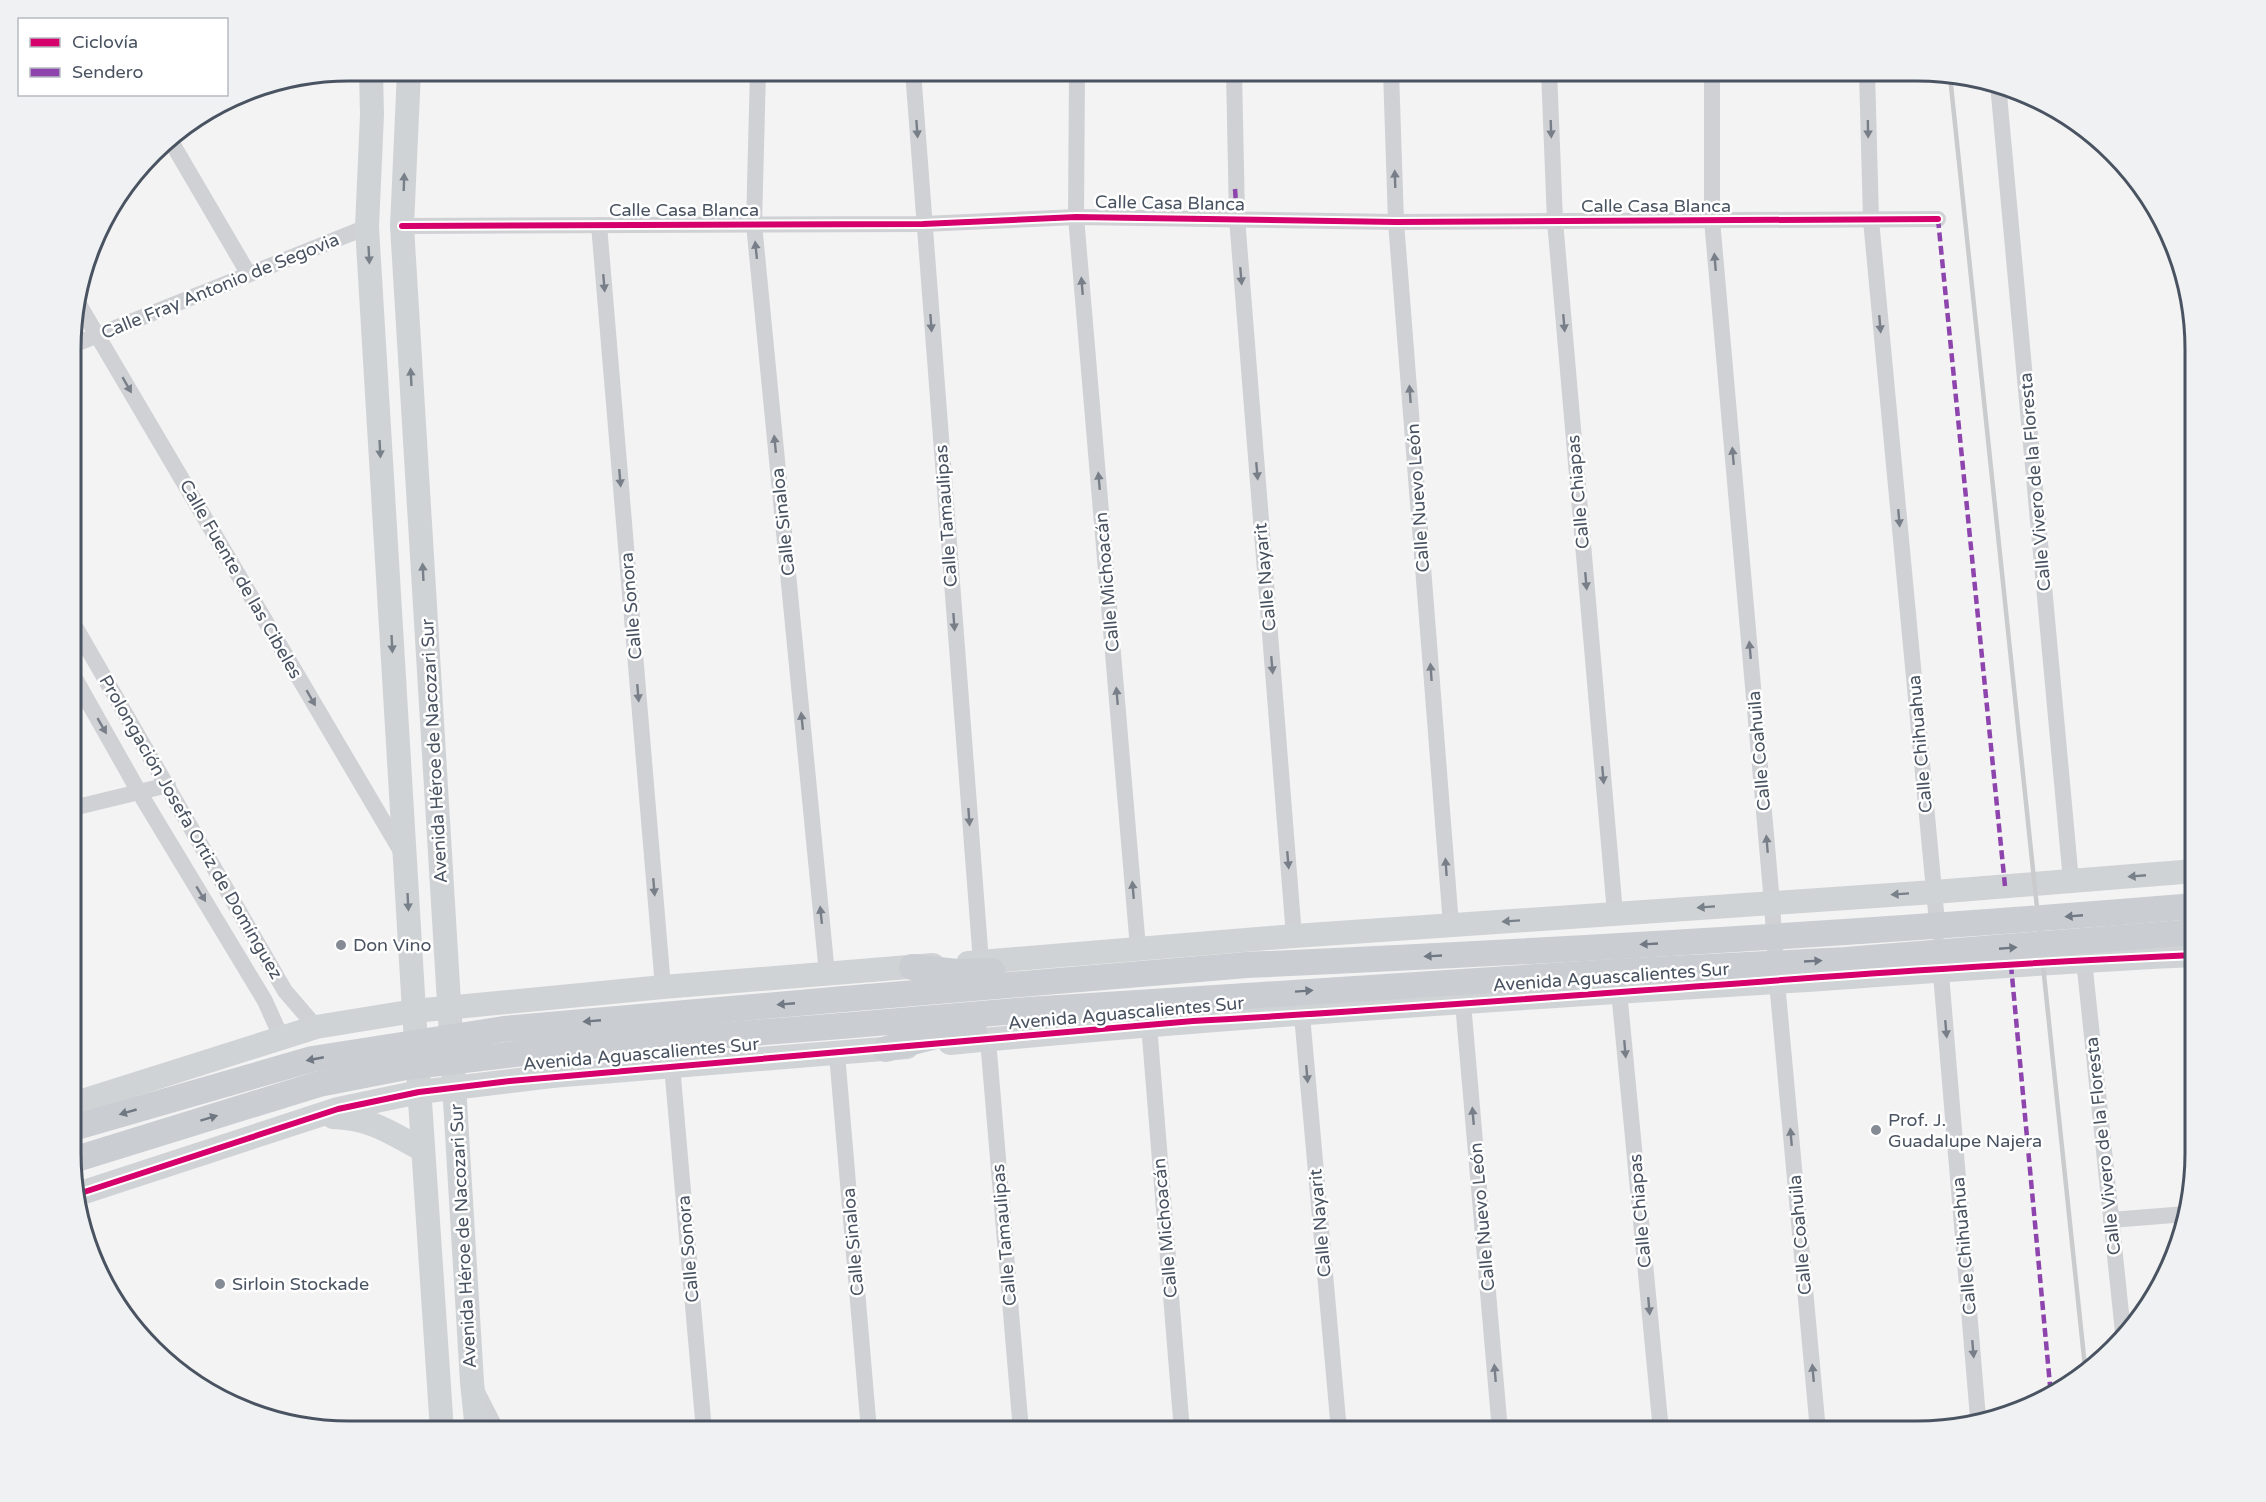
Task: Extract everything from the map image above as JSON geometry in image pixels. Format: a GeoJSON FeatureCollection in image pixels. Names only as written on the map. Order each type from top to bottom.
{"type":"FeatureCollection","features":[{"type":"Feature","properties":{"kind":"main road","name":"Avenida Aguascalientes Sur"},"geometry":{"type":"LineString","coordinates":[[81,1126],[312,1059],[504,1029],[1246,965],[1952,926],[2185,907]]}},
{"type":"Feature","properties":{"kind":"main road","name":"Avenida Aguascalientes Sur"},"geometry":{"type":"LineString","coordinates":[[81,1157],[319,1084],[406,1067],[565,1048],[1028,1010],[1579,974],[1845,960],[2185,933]]}},
{"type":"Feature","properties":{"kind":"main road"},"geometry":{"type":"LineString","coordinates":[[912,967],[957,972],[997,970],[1032,982]]}},
{"type":"Feature","properties":{"kind":"main road"},"geometry":{"type":"LineString","coordinates":[[886,1049],[936,1036],[992,1027],[1028,1010]]}},
{"type":"Feature","properties":{"kind":"street","name":"Avenida Héroe de Nacozari Sur"},"geometry":{"type":"LineString","coordinates":[[371,81],[367,227],[419,1092],[441,1421]]}},
{"type":"Feature","properties":{"kind":"street","name":"Avenida Héroe de Nacozari Sur"},"geometry":{"type":"LineString","coordinates":[[409,81],[402,226],[476,1421]]}},
{"type":"Feature","properties":{"kind":"street","name":"Calle Sinaloa"},"geometry":{"type":"LineString","coordinates":[[758,81],[754,224],[827,974]]}},
{"type":"Feature","properties":{"kind":"street","name":"Calle Tamaulipas"},"geometry":{"type":"LineString","coordinates":[[914,81],[981,962]]}},
{"type":"Feature","properties":{"kind":"street","name":"Calle Michoacán"},"geometry":{"type":"LineString","coordinates":[[1077,81],[1076,216],[1138,948]]}},
{"type":"Feature","properties":{"kind":"street","name":"Calle Nayarit"},"geometry":{"type":"LineString","coordinates":[[1234,81],[1237,218],[1294,936]]}},
{"type":"Feature","properties":{"kind":"street","name":"Calle Nuevo León"},"geometry":{"type":"LineString","coordinates":[[1391,81],[1396,222],[1451,925]]}},
{"type":"Feature","properties":{"kind":"street","name":"Calle Chiapas"},"geometry":{"type":"LineString","coordinates":[[1549,81],[1555,221],[1615,913]]}},
{"type":"Feature","properties":{"kind":"street","name":"Calle Coahuila"},"geometry":{"type":"LineString","coordinates":[[1712,81],[1712,220],[1817,1421]]}},
{"type":"Feature","properties":{"kind":"street","name":"Calle Chihuahua"},"geometry":{"type":"LineString","coordinates":[[1867,81],[1871,220],[1941,970],[1978,1414]]}},
{"type":"Feature","properties":{"kind":"street","name":"Calle Vivero de la Floresta"},"geometry":{"type":"LineString","coordinates":[[1999,94],[2071,881]]}},
{"type":"Feature","properties":{"kind":"street"},"geometry":{"type":"LineString","coordinates":[[372,115],[382,132],[379,193],[389,218],[402,226]]}},
{"type":"Feature","properties":{"kind":"street"},"geometry":{"type":"LineString","coordinates":[[174,146],[248,273]]}},
{"type":"Feature","properties":{"kind":"street","name":"Calle Casa Blanca"},"geometry":{"type":"LineString","coordinates":[[402,226],[923,224],[1076,216],[1396,222],[1938,219]]}},
{"type":"Feature","properties":{"kind":"street","name":"Calle Sonora"},"geometry":{"type":"LineString","coordinates":[[599,225],[663,987]]}},
{"type":"Feature","properties":{"kind":"street","name":"Calle Fray Antonio de Segovia"},"geometry":{"type":"LineString","coordinates":[[81,341],[367,227]]}},
{"type":"Feature","properties":{"kind":"street","name":"Calle Fuente de las Cibeles"},"geometry":{"type":"LineString","coordinates":[[83,312],[405,858]]}},
{"type":"Feature","properties":{"kind":"street","name":"Prolongación Josefa Ortiz de Domínguez"},"geometry":{"type":"LineString","coordinates":[[81,637],[285,991],[315,1027]]}},
{"type":"Feature","properties":{"kind":"street","name":"Prolongación Josefa Ortiz de Domínguez"},"geometry":{"type":"LineString","coordinates":[[81,689],[139,792],[265,1001],[282,1039]]}},
{"type":"Feature","properties":{"kind":"street"},"geometry":{"type":"LineString","coordinates":[[81,806],[168,785]]}},
{"type":"Feature","properties":{"kind":"street"},"geometry":{"type":"LineString","coordinates":[[81,1102],[315,1027],[449,1007],[1138,948],[1934,892],[2185,872]]}},
{"type":"Feature","properties":{"kind":"street","name":"Avenida Aguascalientes Sur"},"geometry":{"type":"LineString","coordinates":[[84,1192],[338,1108],[454,1087],[1149,1025],[1619,991],[2185,955]]}},
{"type":"Feature","properties":{"kind":"street","name":"Calle Vivero de la Floresta"},"geometry":{"type":"LineString","coordinates":[[2084,960],[2122,1325]]}},
{"type":"Feature","properties":{"kind":"street","name":"Calle Chiapas"},"geometry":{"type":"LineString","coordinates":[[1619,991],[1660,1421]]}},
{"type":"Feature","properties":{"kind":"street"},"geometry":{"type":"LineString","coordinates":[[493,1003],[476,1018],[472,1029],[473,1055],[480,1069],[490,1076],[510,1081]]}},
{"type":"Feature","properties":{"kind":"street","name":"Calle Nuevo León"},"geometry":{"type":"LineString","coordinates":[[1463,1003],[1499,1421]]}},
{"type":"Feature","properties":{"kind":"street","name":"Calle Nayarit"},"geometry":{"type":"LineString","coordinates":[[1302,1015],[1338,1421]]}},
{"type":"Feature","properties":{"kind":"street","name":"Calle Michoacán"},"geometry":{"type":"LineString","coordinates":[[1149,1025],[1181,1421]]}},
{"type":"Feature","properties":{"kind":"street"},"geometry":{"type":"LineString","coordinates":[[315,1027],[338,1035],[351,1052],[358,1078],[356,1087],[354,1095],[338,1108]]}},
{"type":"Feature","properties":{"kind":"street","name":"Calle Tamaulipas"},"geometry":{"type":"LineString","coordinates":[[988,1040],[1020,1421]]}},
{"type":"Feature","properties":{"kind":"street","name":"Calle Sinaloa"},"geometry":{"type":"LineString","coordinates":[[837,1054],[868,1421]]}},
{"type":"Feature","properties":{"kind":"street","name":"Calle Sonora"},"geometry":{"type":"LineString","coordinates":[[672,1066],[703,1421]]}},
{"type":"Feature","properties":{"kind":"street"},"geometry":{"type":"LineString","coordinates":[[298,1122],[330,1116],[363,1120],[379,1125],[423,1150]]}},
{"type":"Feature","properties":{"kind":"street"},"geometry":{"type":"LineString","coordinates":[[2111,1220],[2178,1215]]}},
{"type":"Feature","properties":{"kind":"street"},"geometry":{"type":"LineString","coordinates":[[472,1382],[492,1421]]}},
{"type":"Feature","properties":{"kind":"railway"},"geometry":{"type":"LineString","coordinates":[[1951,83],[2084,1362]]}},
{"type":"Feature","properties":{"kind":"marked path"},"geometry":{"type":"LineString","coordinates":[[1235,189],[1237,218]]}},
{"type":"Feature","properties":{"kind":"marked path"},"geometry":{"type":"LineString","coordinates":[[1938,219],[2005,886]]}},
{"type":"Feature","properties":{"kind":"marked path"},"geometry":{"type":"LineString","coordinates":[[2011,965],[2050,1386]]}},
{"type":"Feature","properties":{"kind":"cycle path"},"geometry":{"type":"LineString","coordinates":[[402,226],[923,224],[1076,217],[1396,222],[1938,219]]}},
{"type":"Feature","properties":{"kind":"cycle path"},"geometry":{"type":"LineString","coordinates":[[84,1192],[338,1109],[419,1092],[510,1081],[1193,1021],[1819,977],[2185,955]]}},
{"type":"Feature","properties":{"kind":"place","name":"Don Vino"},"geometry":{"type":"Point","coordinates":[341,945]}},
{"type":"Feature","properties":{"kind":"place","name":"Prof. J. Guadalupe Najera"},"geometry":{"type":"Point","coordinates":[1876,1130]}},
{"type":"Feature","properties":{"kind":"place","name":"Sirloin Stockade"},"geometry":{"type":"Point","coordinates":[220,1284]}}]}
